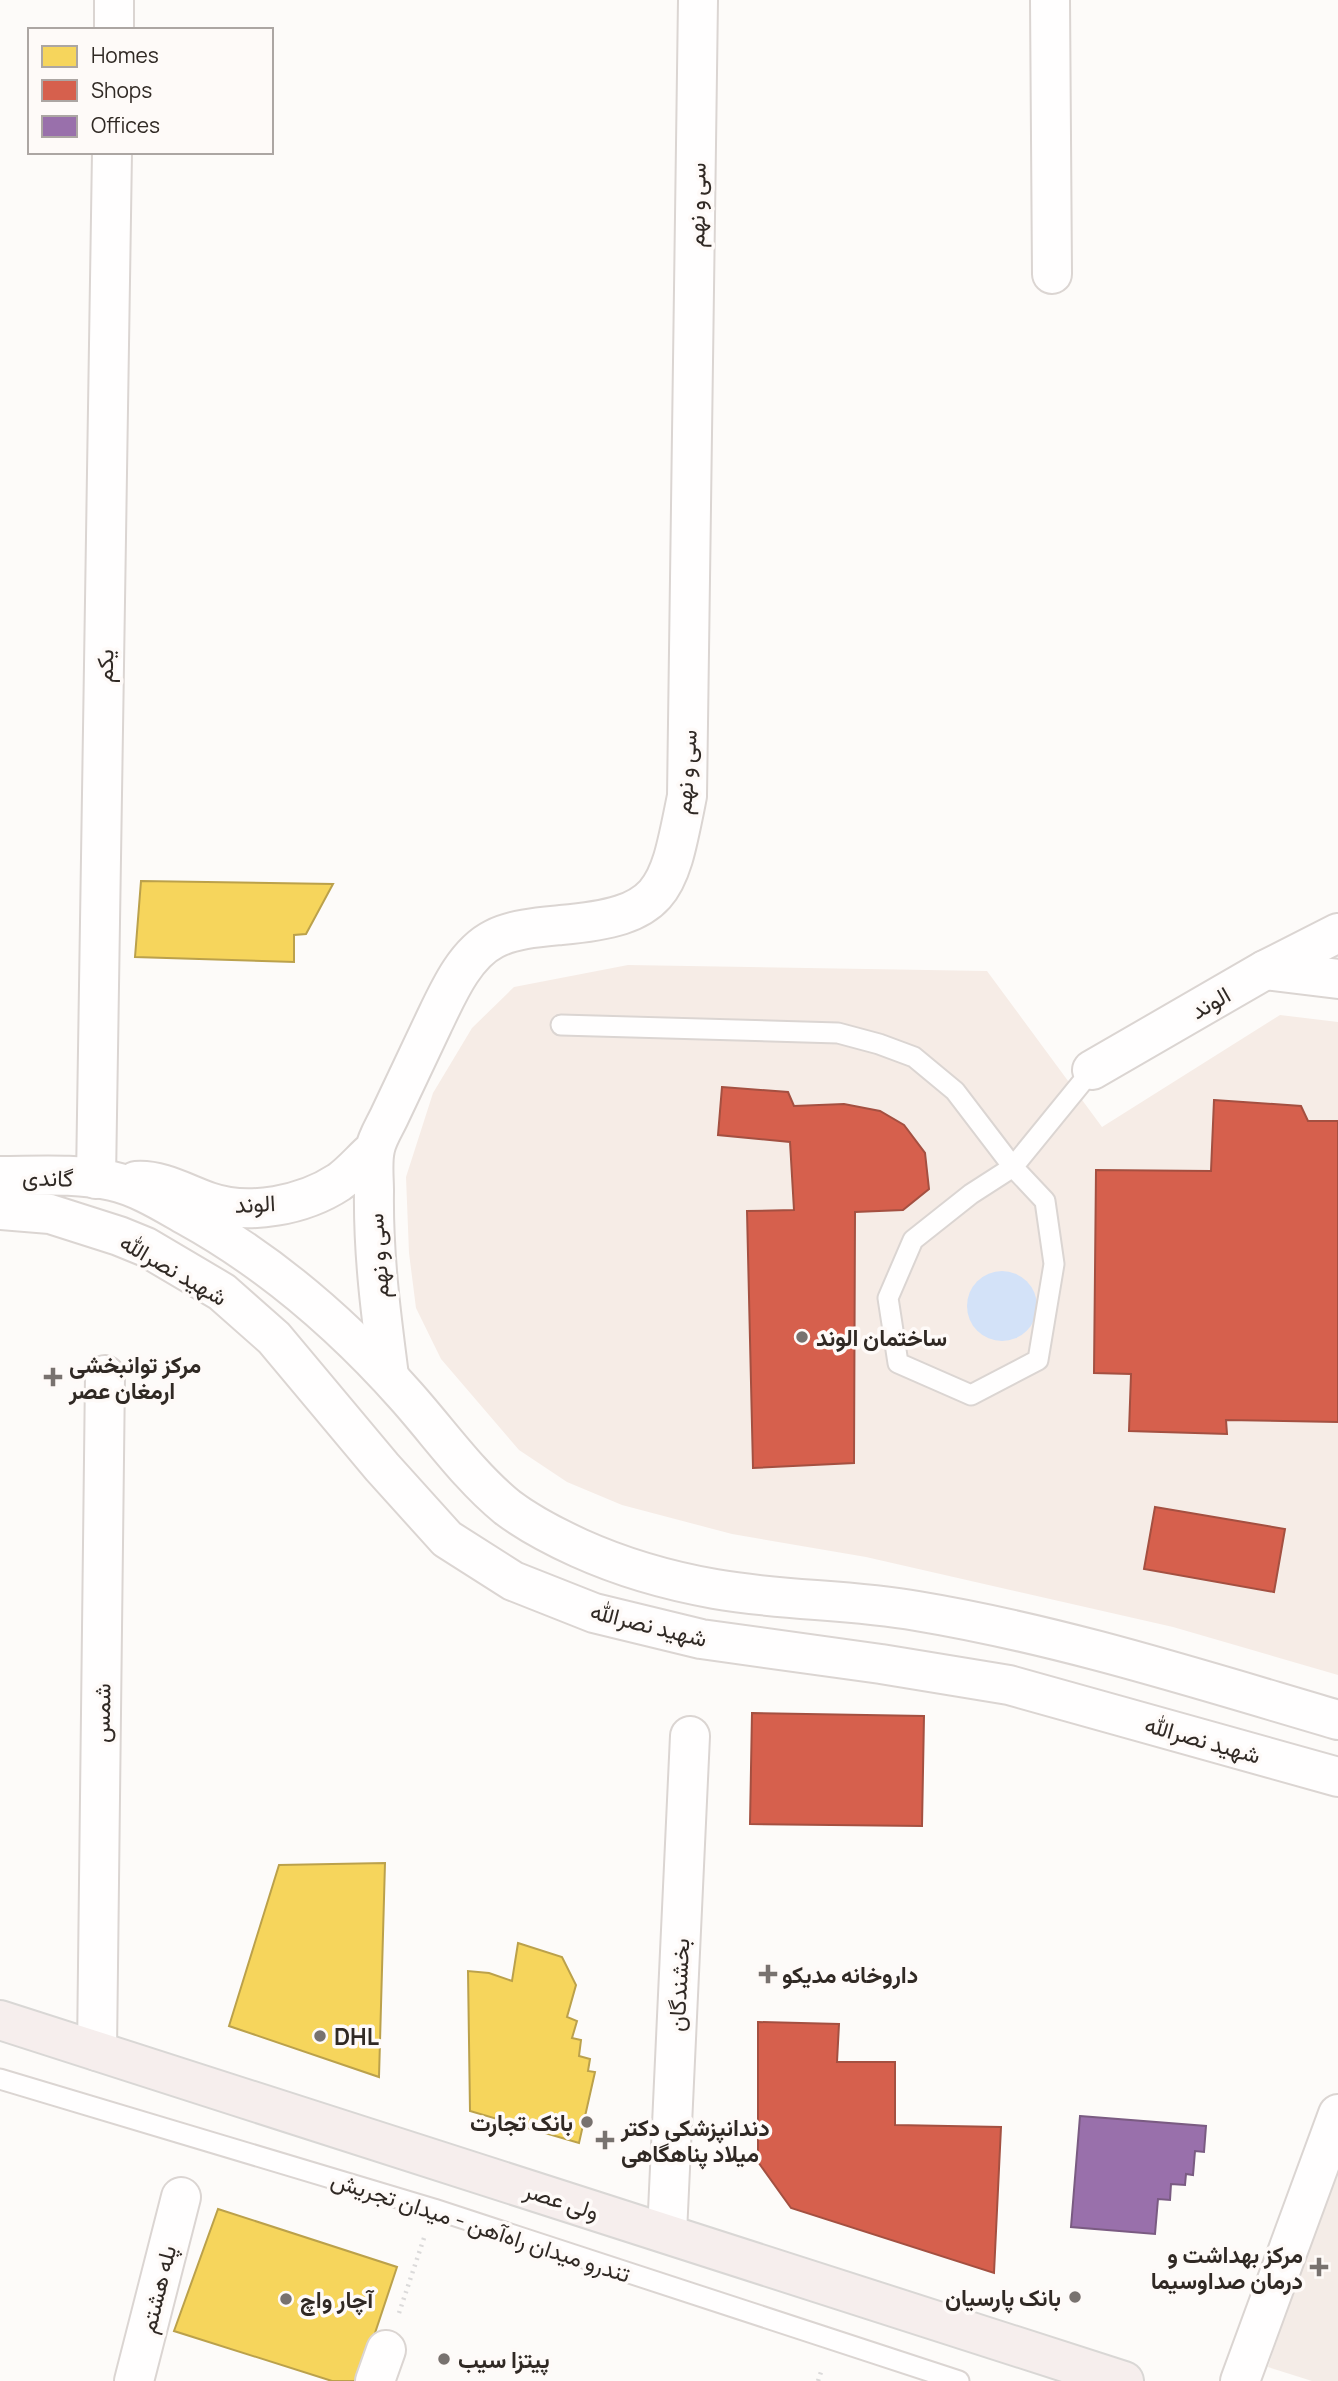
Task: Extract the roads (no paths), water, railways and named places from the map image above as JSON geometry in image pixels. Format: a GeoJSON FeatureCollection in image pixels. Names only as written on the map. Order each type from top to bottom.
{"type":"FeatureCollection","features":[{"type":"Feature","properties":{"kind":"main road","name":"ولی عصر"},"geometry":{"type":"LineString","coordinates":[[0,2020],[1124,2381]]}},
{"type":"Feature","properties":{"kind":"street"},"geometry":{"type":"LineString","coordinates":[[114,0],[114,28]]}},
{"type":"Feature","properties":{"kind":"street","name":"سی و نهم"},"geometry":{"type":"LineString","coordinates":[[389,1376],[374,1233],[375,1149],[446,997],[467,963],[494,939],[513,932],[610,919],[632,913],[647,904],[660,890],[674,855],[687,796],[698,0]]}},
{"type":"Feature","properties":{"kind":"street"},"geometry":{"type":"LineString","coordinates":[[1050,0],[1052,274]]}},
{"type":"Feature","properties":{"kind":"street","name":"یکم"},"geometry":{"type":"LineString","coordinates":[[87,1225],[109,1182],[112,154]]}},
{"type":"Feature","properties":{"kind":"street","name":"الوند"},"geometry":{"type":"LineString","coordinates":[[1092,1070],[1265,970],[1338,933]]}},
{"type":"Feature","properties":{"kind":"street"},"geometry":{"type":"LineString","coordinates":[[1265,970],[1338,979]]}},
{"type":"Feature","properties":{"kind":"street","name":"الوند"},"geometry":{"type":"LineString","coordinates":[[109,1182],[153,1182],[214,1203],[240,1208],[262,1207],[313,1196],[340,1181],[375,1149]]}},
{"type":"Feature","properties":{"kind":"street","name":"گاندی"},"geometry":{"type":"LineString","coordinates":[[0,1176],[109,1182]]}},
{"type":"Feature","properties":{"kind":"street"},"geometry":{"type":"LineString","coordinates":[[109,1182],[159,1200],[213,1230],[276,1273],[319,1308],[389,1376],[472,1472],[508,1507],[578,1548],[615,1562],[717,1589],[913,1610],[1031,1632],[1338,1720]]}},
{"type":"Feature","properties":{"kind":"street","name":"گاندی"},"geometry":{"type":"LineString","coordinates":[[0,1210],[50,1214],[87,1225]]}},
{"type":"Feature","properties":{"kind":"street","name":"شهید نصرالله"},"geometry":{"type":"LineString","coordinates":[[87,1225],[146,1247],[222,1292],[274,1338],[382,1467],[447,1539],[513,1581],[594,1613],[701,1639],[1009,1685],[1338,1776]]}},
{"type":"Feature","properties":{"kind":"street","name":"شمس"},"geometry":{"type":"LineString","coordinates":[[97,2052],[105,1375]]}},
{"type":"Feature","properties":{"kind":"street","name":"بخشندگان"},"geometry":{"type":"LineString","coordinates":[[667,2233],[690,1736]]}},
{"type":"Feature","properties":{"kind":"street"},"geometry":{"type":"LineString","coordinates":[[1240,2381],[1338,2114]]}},
{"type":"Feature","properties":{"kind":"street","name":"پله هشتم"},"geometry":{"type":"LineString","coordinates":[[134,2381],[181,2197]]}},
{"type":"Feature","properties":{"kind":"lane"},"geometry":{"type":"LineString","coordinates":[[561,1024],[838,1033],[914,1057],[955,1091],[1013,1167],[1045,1201],[1054,1264],[1038,1360],[971,1395],[898,1363],[888,1298],[913,1240],[971,1194],[1013,1167],[1092,1070]]}},
{"type":"Feature","properties":{"kind":"lane","name":"تندرو میدان راه‌آهن - میدان تجریش"},"geometry":{"type":"LineString","coordinates":[[0,2079],[434,2209],[959,2381]]}},
{"type":"Feature","properties":{"kind":"water"},"geometry":{"type":"Polygon","coordinates":[[[1002,1271],[1027,1281],[1037,1306],[1027,1331],[1002,1341],[977,1331],[967,1306],[977,1281],[1002,1271]]]}},
{"type":"Feature","properties":{"kind":"place","name":"ساختمان الوند"},"geometry":{"type":"Point","coordinates":[802,1337]}},
{"type":"Feature","properties":{"kind":"place","name":"مرکز توانبخشی ارمغان عصر"},"geometry":{"type":"Point","coordinates":[53,1377]}},
{"type":"Feature","properties":{"kind":"place","name":"داروخانه مدیکو"},"geometry":{"type":"Point","coordinates":[768,1974]}},
{"type":"Feature","properties":{"kind":"place","name":"DHL"},"geometry":{"type":"Point","coordinates":[320,2036]}},
{"type":"Feature","properties":{"kind":"place","name":"بانک تجارت"},"geometry":{"type":"Point","coordinates":[587,2122]}},
{"type":"Feature","properties":{"kind":"place","name":"دندانپزشکی دکتر میلاد پناهگاهی"},"geometry":{"type":"Point","coordinates":[605,2140]}},
{"type":"Feature","properties":{"kind":"place","name":"مرکز بهداشت و درمان صداوسیما"},"geometry":{"type":"Point","coordinates":[1319,2267]}},
{"type":"Feature","properties":{"kind":"place","name":"بانک پارسیان"},"geometry":{"type":"Point","coordinates":[1075,2297]}},
{"type":"Feature","properties":{"kind":"place","name":"آچار واچ"},"geometry":{"type":"Point","coordinates":[286,2299]}},
{"type":"Feature","properties":{"kind":"place","name":"پیتزا سیب"},"geometry":{"type":"Point","coordinates":[444,2359]}}]}
